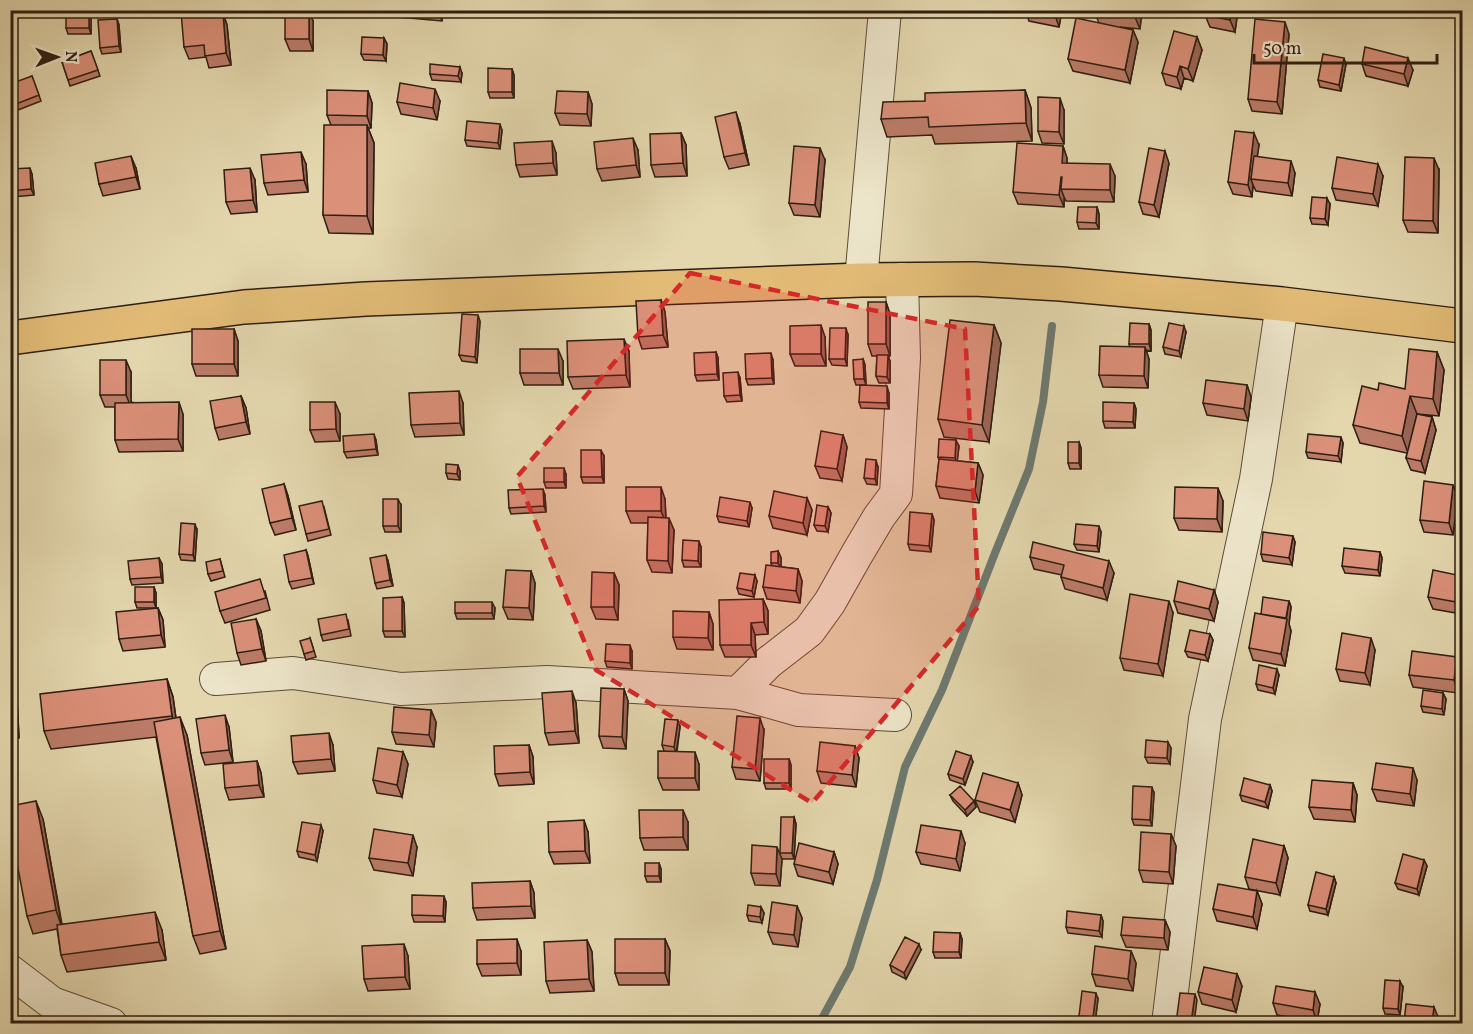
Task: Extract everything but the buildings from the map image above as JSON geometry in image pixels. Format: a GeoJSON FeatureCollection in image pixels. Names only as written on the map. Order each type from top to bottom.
{"type":"FeatureCollection","features":[{"type":"Feature","properties":{"kind":"main road"},"geometry":{"type":"LineString","coordinates":[[10,338],[244,307],[390,298],[902,279],[974,279],[1061,284],[1282,304],[1462,326]]}},
{"type":"Feature","properties":{"kind":"street"},"geometry":{"type":"LineString","coordinates":[[861,280],[885,10]]}},
{"type":"Feature","properties":{"kind":"street"},"geometry":{"type":"LineString","coordinates":[[738,693],[769,662],[809,631],[831,602],[879,517],[896,494],[904,358],[902,279]]}},
{"type":"Feature","properties":{"kind":"street"},"geometry":{"type":"LineString","coordinates":[[1168,1023],[1205,718],[1256,479],[1282,304]]}},
{"type":"Feature","properties":{"kind":"street"},"geometry":{"type":"LineString","coordinates":[[216,679],[293,673],[401,689],[547,682],[738,693],[799,710],[895,715]]}},
{"type":"Feature","properties":{"kind":"street"},"geometry":{"type":"LineString","coordinates":[[10,971],[52,1003],[111,1023]]}},
{"type":"Feature","properties":{"kind":"highlighted area"},"geometry":{"type":"Polygon","coordinates":[[[690,273],[965,329],[979,606],[812,803],[596,670],[517,477],[690,273]]]}},
{"type":"Feature","properties":{"kind":"waterway"},"geometry":{"type":"LineString","coordinates":[[819,1024],[850,967],[877,880],[905,767],[942,690],[1029,469],[1043,402],[1052,326]]}}]}
